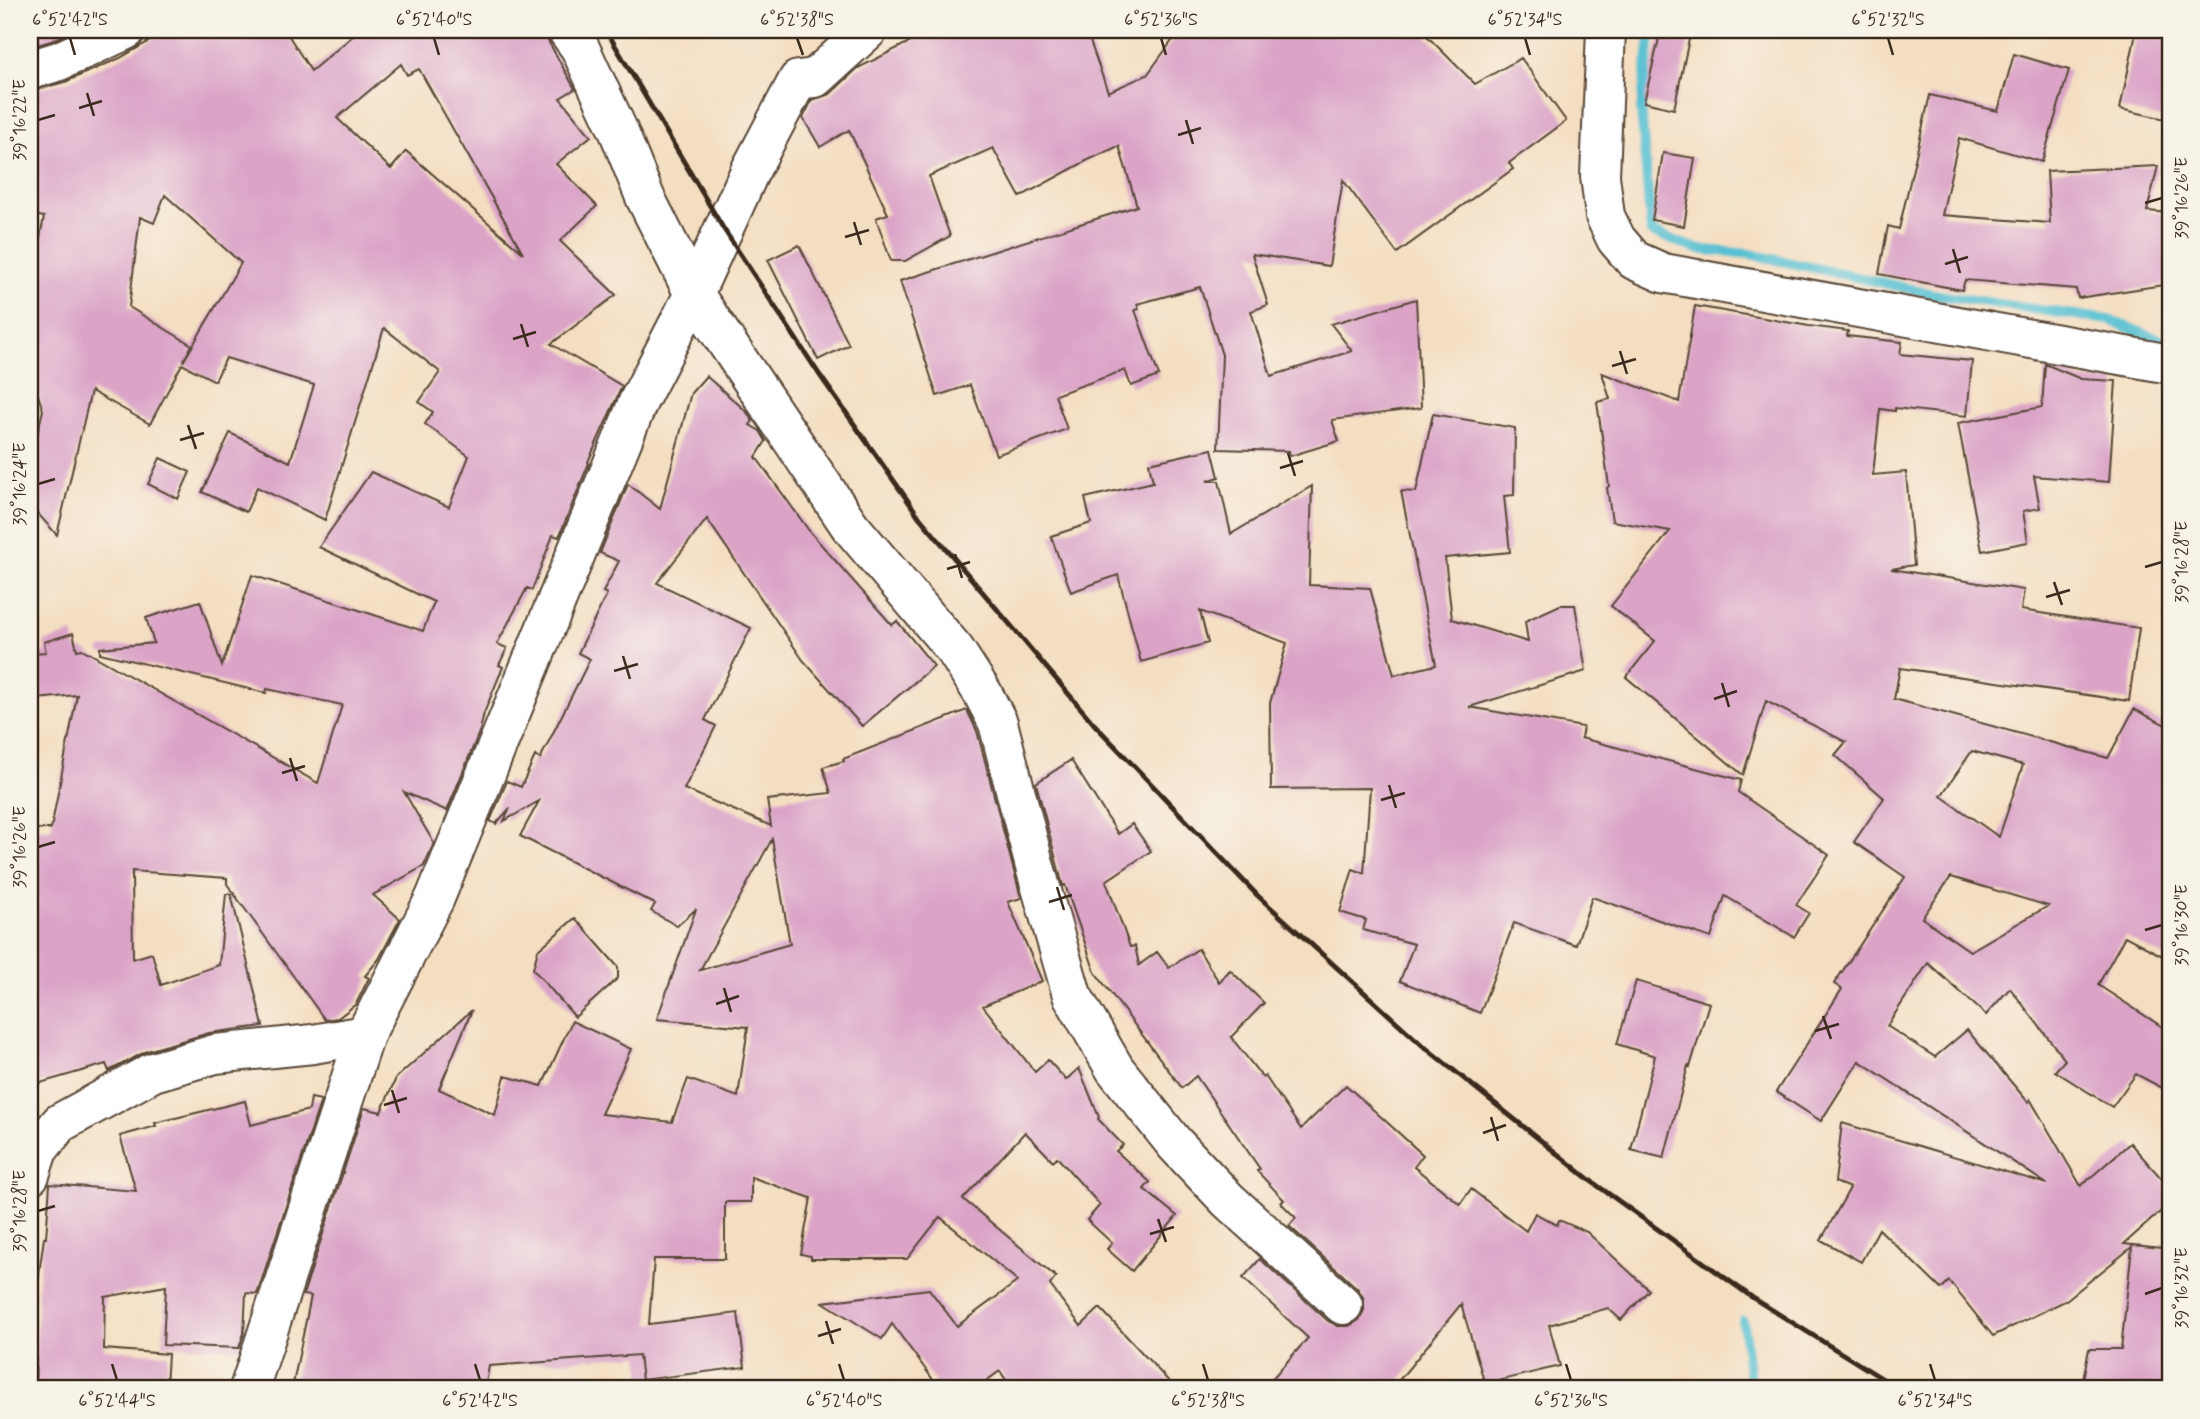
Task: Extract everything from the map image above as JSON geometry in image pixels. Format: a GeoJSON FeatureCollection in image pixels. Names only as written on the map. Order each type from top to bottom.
{"type":"FeatureCollection","features":[{"type":"Feature","properties":{"kind":"street"},"geometry":{"type":"LineString","coordinates":[[30,70],[59,61],[127,30]]}},
{"type":"Feature","properties":{"kind":"street"},"geometry":{"type":"LineString","coordinates":[[567,30],[580,48],[645,197],[694,294],[850,526],[955,650],[982,692],[998,723],[1035,867],[1072,995],[1115,1069],[1175,1144],[1228,1200],[1343,1305]]}},
{"type":"Feature","properties":{"kind":"street"},"geometry":{"type":"LineString","coordinates":[[249,1389],[365,1035],[435,898],[638,402],[694,294],[750,171],[799,80],[815,78],[868,30]]}},
{"type":"Feature","properties":{"kind":"street"},"geometry":{"type":"LineString","coordinates":[[1606,30],[1601,190],[1605,216],[1616,239],[1634,260],[1662,273],[2170,364]]}},
{"type":"Feature","properties":{"kind":"street"},"geometry":{"type":"LineString","coordinates":[[30,1175],[38,1150],[60,1123],[153,1072],[215,1054],[313,1044],[365,1035]]}},
{"type":"Feature","properties":{"kind":"building"},"geometry":{"type":"Polygon","coordinates":[[[30,30],[74,30],[30,47],[30,30]]]}},
{"type":"Feature","properties":{"kind":"building"},"geometry":{"type":"Polygon","coordinates":[[[169,30],[285,30],[311,71],[360,30],[542,30],[575,89],[560,98],[591,136],[556,164],[597,206],[560,241],[616,295],[551,344],[622,386],[588,462],[559,537],[553,535],[532,590],[527,588],[497,644],[507,648],[499,665],[503,667],[447,811],[404,792],[434,843],[424,866],[373,895],[400,919],[379,959],[365,976],[369,978],[356,1004],[338,1018],[325,1020],[227,884],[227,878],[132,871],[133,959],[152,953],[161,985],[219,965],[226,894],[231,894],[263,1026],[209,1033],[147,1051],[109,1071],[106,1064],[30,1086],[30,898],[33,899],[34,829],[51,829],[77,695],[37,699],[33,653],[46,652],[44,642],[73,633],[77,650],[82,649],[318,783],[342,705],[267,689],[266,693],[100,653],[100,648],[154,643],[146,618],[200,601],[222,666],[252,575],[423,631],[434,602],[319,547],[371,472],[449,507],[469,456],[425,424],[433,412],[419,402],[440,372],[384,328],[325,520],[257,487],[246,512],[202,492],[230,433],[290,462],[314,385],[226,358],[215,381],[182,364],[150,424],[91,391],[57,535],[30,505],[30,465],[43,410],[30,371],[30,288],[44,217],[30,214],[30,91],[65,82],[120,58],[169,30]],[[401,64],[337,118],[391,169],[406,151],[523,253],[419,69],[407,75],[401,64]],[[165,195],[154,223],[140,217],[129,307],[192,345],[183,362],[241,263],[165,195]]]}},
{"type":"Feature","properties":{"kind":"building"},"geometry":{"type":"Polygon","coordinates":[[[933,30],[1086,30],[1108,92],[1147,75],[1180,30],[1421,30],[1475,84],[1521,58],[1566,121],[1509,163],[1513,169],[1397,253],[1343,180],[1329,266],[1252,254],[1268,305],[1251,311],[1271,376],[1352,351],[1331,324],[1416,299],[1421,408],[1332,420],[1339,441],[1290,456],[1289,451],[1218,449],[1222,355],[1200,287],[1137,304],[1139,309],[1135,310],[1159,376],[1131,386],[1125,370],[1055,395],[1067,429],[996,455],[970,385],[937,396],[900,281],[1137,206],[1119,146],[1020,197],[993,148],[929,176],[950,236],[905,261],[891,261],[876,218],[888,214],[849,130],[820,147],[803,118],[812,100],[830,94],[858,68],[933,30]]]}},
{"type":"Feature","properties":{"kind":"building"},"geometry":{"type":"Polygon","coordinates":[[[1661,30],[1691,30],[1674,109],[1644,102],[1661,30]]]}},
{"type":"Feature","properties":{"kind":"building"},"geometry":{"type":"Polygon","coordinates":[[[2136,33],[2170,40],[2170,120],[2120,109],[2136,33]]]}},
{"type":"Feature","properties":{"kind":"building"},"geometry":{"type":"Polygon","coordinates":[[[2014,54],[2069,70],[2042,162],[1959,138],[1942,215],[2050,223],[2047,171],[2158,166],[2147,211],[2170,213],[2170,284],[2078,298],[2076,289],[1965,280],[1962,290],[1879,274],[1888,226],[1899,229],[1930,95],[1998,111],[2014,54]]]}},
{"type":"Feature","properties":{"kind":"building"},"geometry":{"type":"Polygon","coordinates":[[[1663,153],[1695,158],[1684,226],[1652,220],[1663,153]]]}},
{"type":"Feature","properties":{"kind":"building"},"geometry":{"type":"Polygon","coordinates":[[[799,245],[849,345],[818,360],[768,260],[799,245]]]}},
{"type":"Feature","properties":{"kind":"building"},"geometry":{"type":"Polygon","coordinates":[[[1695,306],[1848,331],[1847,336],[1902,342],[1900,354],[1972,361],[1967,416],[1895,408],[1895,411],[1880,409],[1873,475],[1906,472],[1914,565],[1891,569],[2024,590],[2021,610],[2139,628],[2129,701],[1900,668],[1894,699],[2108,758],[2134,709],[2170,727],[2170,960],[2125,936],[2098,985],[2170,1032],[2170,1092],[2136,1074],[2112,1107],[2055,1071],[2065,1060],[2010,988],[1986,1015],[1928,963],[1887,1026],[1935,1057],[1967,1030],[2028,1102],[2030,1099],[2081,1186],[2130,1143],[2170,1188],[2170,1203],[2124,1244],[2170,1249],[2170,1389],[2081,1389],[2089,1349],[2121,1349],[2132,1247],[2065,1301],[1993,1336],[1949,1281],[1941,1289],[1879,1229],[1861,1262],[1821,1240],[1850,1188],[1835,1182],[1842,1123],[2047,1184],[1859,1061],[1821,1121],[1776,1092],[1842,989],[1834,984],[1905,877],[1854,842],[1884,798],[1835,755],[1846,742],[1766,701],[1743,775],[1626,677],[1655,641],[1611,606],[1670,531],[1612,521],[1597,402],[1610,399],[1602,373],[1679,402],[1695,306]],[[1972,751],[1941,796],[1999,837],[2023,765],[1972,751]],[[1951,877],[1922,918],[1970,951],[2048,906],[1951,877]]]}},
{"type":"Feature","properties":{"kind":"building"},"geometry":{"type":"Polygon","coordinates":[[[2045,364],[2081,379],[2116,381],[2109,482],[2034,476],[2040,508],[2023,511],[2028,542],[1982,551],[1958,423],[2042,407],[2045,364]]]}},
{"type":"Feature","properties":{"kind":"building"},"geometry":{"type":"Polygon","coordinates":[[[706,376],[746,411],[753,421],[750,425],[760,431],[766,441],[756,457],[810,532],[892,625],[897,621],[934,666],[862,726],[803,660],[707,519],[657,583],[751,628],[705,720],[716,726],[684,789],[771,826],[767,800],[831,793],[823,767],[844,761],[843,759],[967,710],[977,731],[1021,898],[1008,902],[1042,981],[983,1006],[1035,1072],[1048,1060],[1066,1080],[1079,1068],[1098,1119],[1123,1145],[1116,1151],[1150,1182],[1144,1189],[1177,1216],[1132,1271],[1107,1249],[1112,1243],[1087,1220],[1100,1205],[1057,1157],[1053,1161],[1025,1132],[963,1199],[1056,1277],[1050,1285],[1081,1326],[1100,1308],[1176,1389],[1012,1389],[1000,1371],[975,1389],[940,1389],[892,1324],[882,1339],[823,1302],[929,1289],[957,1326],[1018,1281],[940,1217],[907,1259],[811,1259],[811,1256],[801,1254],[811,1198],[751,1177],[751,1202],[725,1202],[725,1259],[654,1259],[649,1324],[738,1313],[745,1367],[642,1380],[639,1355],[489,1366],[485,1389],[292,1389],[311,1296],[303,1295],[364,1108],[381,1112],[396,1078],[472,1010],[439,1089],[495,1115],[505,1076],[542,1086],[572,1021],[631,1049],[601,1114],[672,1122],[688,1079],[738,1097],[748,1027],[657,1019],[696,909],[677,926],[651,911],[655,904],[520,836],[539,801],[504,821],[510,808],[496,824],[490,821],[507,781],[521,787],[535,756],[540,759],[590,659],[578,653],[607,594],[603,592],[619,561],[600,553],[628,484],[660,509],[691,393],[706,376]],[[772,839],[700,970],[790,944],[772,839]]]}},
{"type":"Feature","properties":{"kind":"building"},"geometry":{"type":"Polygon","coordinates":[[[1433,414],[1515,428],[1514,495],[1504,496],[1510,552],[1445,558],[1452,619],[1528,642],[1525,621],[1560,605],[1575,605],[1586,671],[1469,707],[1583,727],[1581,738],[1741,780],[1738,792],[1829,855],[1796,905],[1809,913],[1794,937],[1725,896],[1711,938],[1592,897],[1576,945],[1514,923],[1480,1013],[1400,981],[1414,944],[1363,930],[1366,920],[1340,912],[1353,869],[1364,873],[1370,788],[1271,789],[1270,703],[1287,643],[1200,611],[1208,643],[1141,662],[1118,575],[1071,592],[1051,536],[1091,523],[1085,498],[1153,482],[1149,463],[1212,449],[1219,477],[1207,481],[1219,481],[1231,534],[1312,486],[1309,585],[1370,588],[1394,675],[1436,665],[1401,491],[1416,492],[1433,414]]]}},
{"type":"Feature","properties":{"kind":"building"},"geometry":{"type":"Polygon","coordinates":[[[160,458],[190,472],[178,499],[148,484],[160,458]]]}},
{"type":"Feature","properties":{"kind":"building"},"geometry":{"type":"Polygon","coordinates":[[[1071,760],[1118,834],[1132,824],[1151,851],[1106,881],[1130,947],[1135,946],[1139,965],[1157,952],[1169,968],[1198,949],[1219,982],[1230,970],[1264,1003],[1231,1037],[1263,1078],[1265,1076],[1301,1129],[1346,1085],[1423,1155],[1414,1167],[1460,1204],[1471,1189],[1526,1231],[1535,1213],[1557,1225],[1559,1220],[1587,1232],[1649,1290],[1621,1320],[1608,1308],[1549,1325],[1560,1366],[1485,1384],[1461,1304],[1392,1389],[1263,1389],[1308,1338],[1243,1278],[1260,1259],[1328,1321],[1338,1326],[1349,1326],[1359,1320],[1364,1310],[1364,1299],[1358,1289],[1289,1226],[1296,1218],[1281,1203],[1284,1200],[1257,1171],[1260,1169],[1196,1076],[1182,1088],[1095,972],[1065,885],[1063,886],[1036,783],[1071,760]]]}},
{"type":"Feature","properties":{"kind":"building"},"geometry":{"type":"Polygon","coordinates":[[[575,918],[618,967],[618,978],[575,1017],[533,969],[538,950],[575,918]]]}},
{"type":"Feature","properties":{"kind":"building"},"geometry":{"type":"Polygon","coordinates":[[[1636,981],[1709,1003],[1690,1067],[1688,1066],[1664,1158],[1631,1150],[1655,1056],[1617,1044],[1636,981]]]}},
{"type":"Feature","properties":{"kind":"building"},"geometry":{"type":"Polygon","coordinates":[[[311,1098],[321,1100],[257,1294],[246,1293],[244,1333],[239,1348],[163,1345],[166,1286],[105,1297],[104,1349],[168,1354],[166,1386],[143,1385],[143,1389],[35,1389],[38,1281],[46,1238],[50,1184],[136,1191],[120,1136],[156,1126],[155,1123],[245,1101],[251,1125],[309,1110],[311,1098]]]}},
{"type":"Feature","properties":{"kind":"waterway"},"geometry":{"type":"LineString","coordinates":[[1651,30],[1641,109],[1651,232],[1697,249],[1750,254],[1938,295],[2109,320],[2170,341]]}},
{"type":"Feature","properties":{"kind":"waterway"},"geometry":{"type":"LineString","coordinates":[[1743,1321],[1751,1389]]}},
{"type":"Feature","properties":{"kind":"railway"},"geometry":{"type":"LineString","coordinates":[[606,30],[723,228],[819,374],[920,518],[1094,724],[1258,896],[1421,1044],[1591,1181],[1753,1298],[1899,1389]]}}]}
